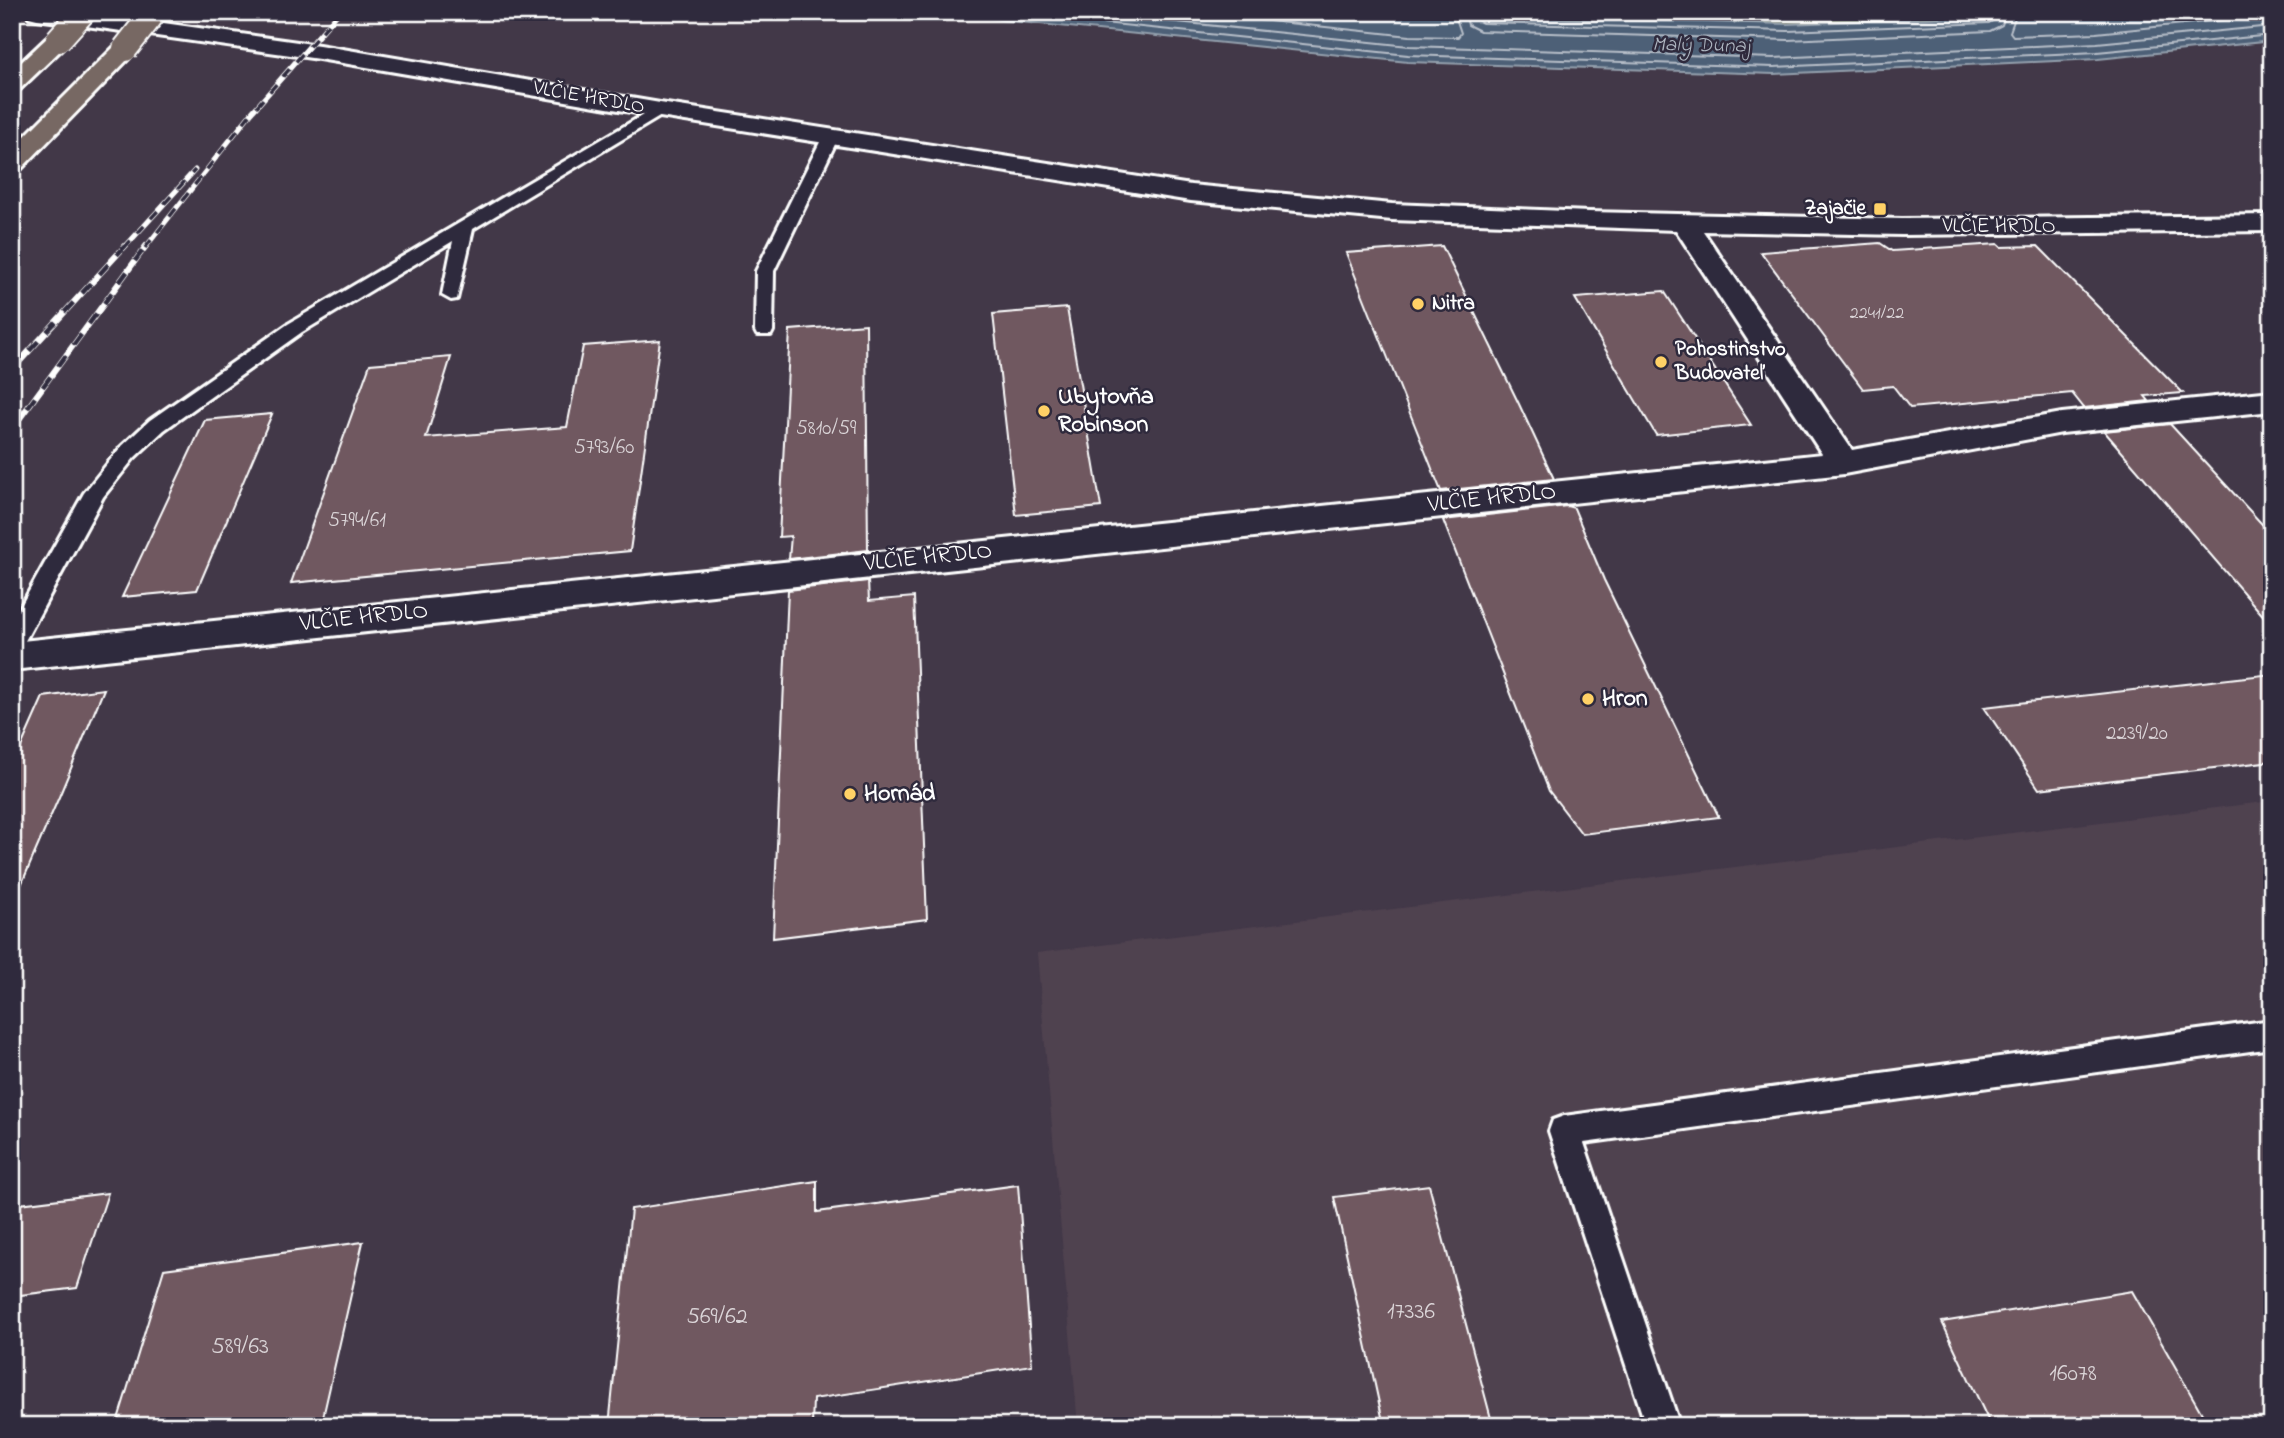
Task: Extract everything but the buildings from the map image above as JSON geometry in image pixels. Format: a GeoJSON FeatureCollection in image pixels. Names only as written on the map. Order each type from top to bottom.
{"type":"FeatureCollection","features":[{"type":"Feature","properties":{"kind":"highway"},"geometry":{"type":"LineString","coordinates":[[12,84],[83,12]]}},
{"type":"Feature","properties":{"kind":"highway"},"geometry":{"type":"LineString","coordinates":[[12,164],[125,49],[154,12]]}},
{"type":"Feature","properties":{"kind":"street","name":"VLČIE HRDLO"},"geometry":{"type":"LineString","coordinates":[[37,12],[319,52],[830,138],[1191,193],[1392,212],[1902,228],[2272,223]]}},
{"type":"Feature","properties":{"kind":"street"},"geometry":{"type":"LineString","coordinates":[[1685,222],[1844,463]]}},
{"type":"Feature","properties":{"kind":"street","name":"VLČIE HRDLO"},"geometry":{"type":"LineString","coordinates":[[12,656],[1844,463],[2062,423],[2272,401]]}},
{"type":"Feature","properties":{"kind":"lane"},"geometry":{"type":"LineString","coordinates":[[12,644],[95,493],[127,453],[157,425],[295,328],[660,110]]}},
{"type":"Feature","properties":{"kind":"lane"},"geometry":{"type":"LineString","coordinates":[[764,331],[765,271],[830,138]]}},
{"type":"Feature","properties":{"kind":"lane"},"geometry":{"type":"LineString","coordinates":[[451,295],[465,226]]}},
{"type":"Feature","properties":{"kind":"lane"},"geometry":{"type":"LineString","coordinates":[[1663,1426],[1564,1131],[2272,1034]]}},
{"type":"Feature","properties":{"kind":"shaded area"},"geometry":{"type":"Polygon","coordinates":[[[2272,801],[2272,1426],[1078,1426],[1037,953],[2272,801]]]}},
{"type":"Feature","properties":{"kind":"green space"},"geometry":{"type":"Polygon","coordinates":[[[1422,12],[2072,12],[1788,24],[1510,17],[1422,12]]]}},
{"type":"Feature","properties":{"kind":"water","name":"Malý Dunaj"},"geometry":{"type":"Polygon","coordinates":[[[953,12],[1422,12],[1510,17],[1788,24],[2072,12],[2272,12],[2272,41],[2098,59],[1774,74],[1408,62],[1001,20],[953,12]]]}},
{"type":"Feature","properties":{"kind":"railway"},"geometry":{"type":"LineString","coordinates":[[145,248],[252,112],[339,12]]}},
{"type":"Feature","properties":{"kind":"railway"},"geometry":{"type":"LineString","coordinates":[[124,248],[195,170]]}},
{"type":"Feature","properties":{"kind":"railway"},"geometry":{"type":"LineString","coordinates":[[12,370],[125,246]]}},
{"type":"Feature","properties":{"kind":"railway"},"geometry":{"type":"LineString","coordinates":[[12,429],[146,246]]}},
{"type":"Feature","properties":{"kind":"place","name":"Zajačie"},"geometry":{"type":"Point","coordinates":[1880,209]}},
{"type":"Feature","properties":{"kind":"place","name":"Nitra"},"geometry":{"type":"Point","coordinates":[1418,304]}},
{"type":"Feature","properties":{"kind":"place","name":"Pohostinstvo Budovateľ"},"geometry":{"type":"Point","coordinates":[1661,362]}},
{"type":"Feature","properties":{"kind":"place","name":"Ubytovňa Robinson"},"geometry":{"type":"Point","coordinates":[1044,411]}},
{"type":"Feature","properties":{"kind":"place","name":"Hron"},"geometry":{"type":"Point","coordinates":[1588,699]}},
{"type":"Feature","properties":{"kind":"place","name":"Hornád"},"geometry":{"type":"Point","coordinates":[850,794]}}]}
